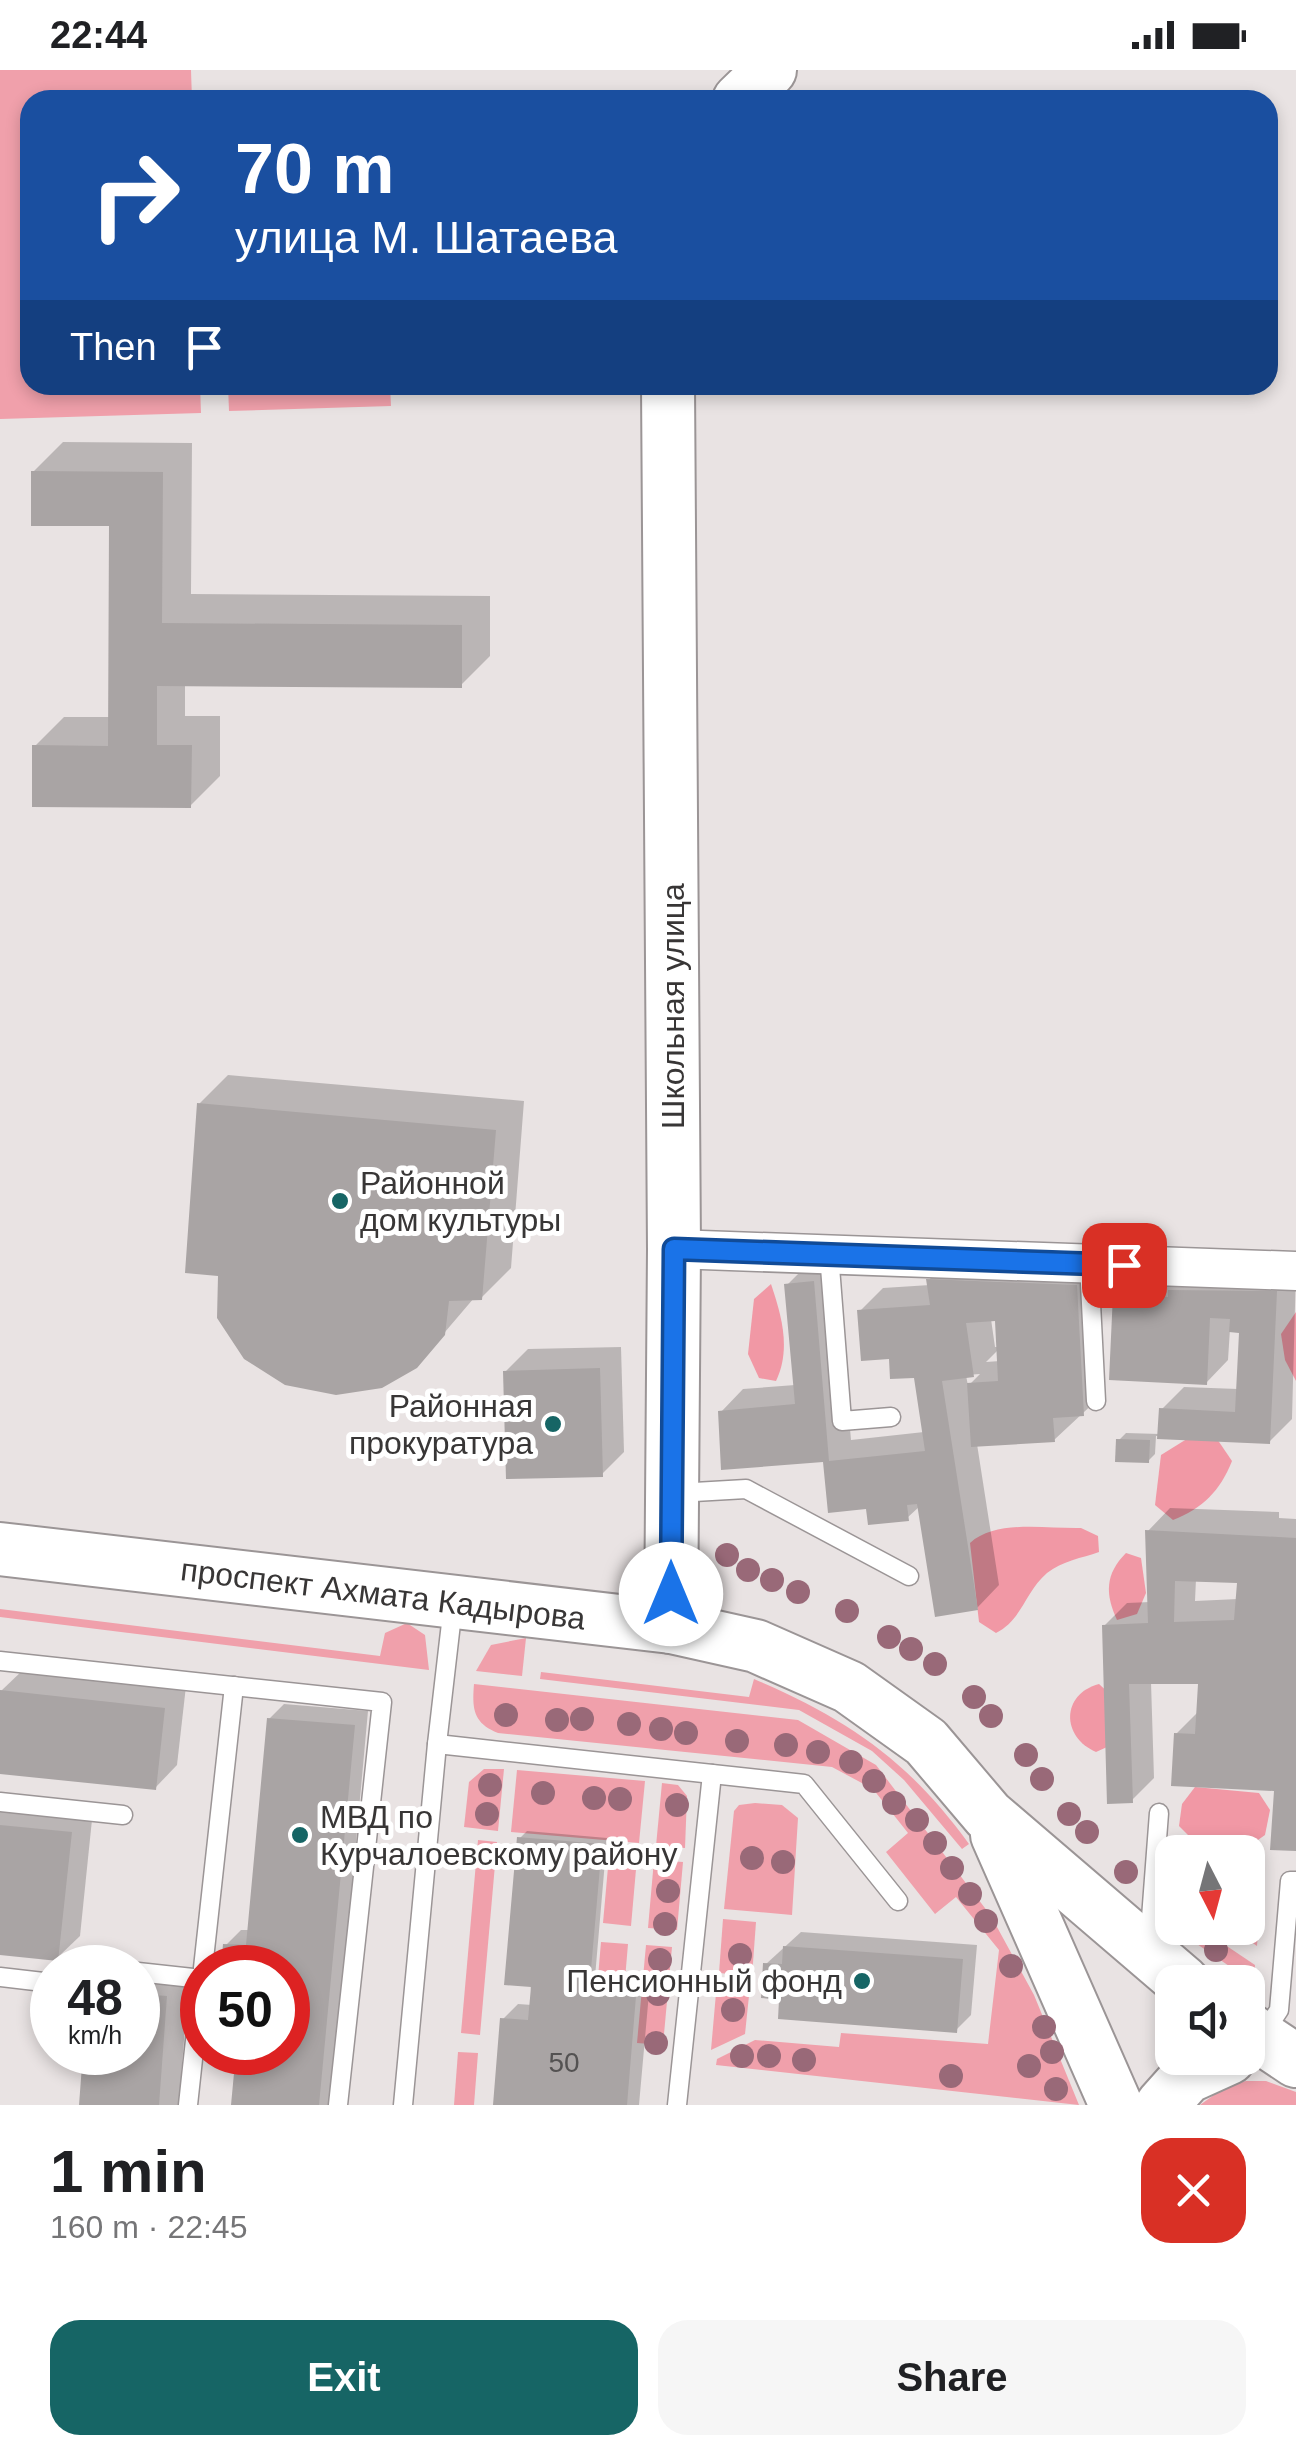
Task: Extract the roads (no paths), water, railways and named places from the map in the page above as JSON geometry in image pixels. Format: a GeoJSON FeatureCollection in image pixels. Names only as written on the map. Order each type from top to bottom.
{"type":"FeatureCollection","features":[{"type":"Feature","properties":{"kind":"main road"},"geometry":{"type":"LineString","coordinates":[[749,90],[770,70]]}},
{"type":"Feature","properties":{"kind":"main road","name":"Школьная улица"},"geometry":{"type":"LineString","coordinates":[[668,395],[674,1249],[671,1627]]}},
{"type":"Feature","properties":{"kind":"main road","name":"проспект Ахмата Кадырова"},"geometry":{"type":"LineString","coordinates":[[0,1549],[671,1627],[756,1646],[850,1687],[926,1742],[988,1815],[1161,1965]]}},
{"type":"Feature","properties":{"kind":"main road"},"geometry":{"type":"LineString","coordinates":[[988,1815],[1116,2105]]}},
{"type":"Feature","properties":{"kind":"main road"},"geometry":{"type":"LineString","coordinates":[[1162,2105],[1192,2075]]}},
{"type":"Feature","properties":{"kind":"street"},"geometry":{"type":"LineString","coordinates":[[674,1249],[1296,1271]]}},
{"type":"Feature","properties":{"kind":"lane"},"geometry":{"type":"LineString","coordinates":[[828,1254],[842,1421],[891,1416]]}},
{"type":"Feature","properties":{"kind":"lane"},"geometry":{"type":"LineString","coordinates":[[1089,1264],[1096,1401]]}},
{"type":"Feature","properties":{"kind":"lane"},"geometry":{"type":"LineString","coordinates":[[672,1494],[746,1489],[909,1576]]}},
{"type":"Feature","properties":{"kind":"lane"},"geometry":{"type":"LineString","coordinates":[[403,2105],[454,1602]]}},
{"type":"Feature","properties":{"kind":"lane"},"geometry":{"type":"LineString","coordinates":[[0,1661],[382,1702],[338,2105]]}},
{"type":"Feature","properties":{"kind":"lane"},"geometry":{"type":"LineString","coordinates":[[206,1945],[234,1686]]}},
{"type":"Feature","properties":{"kind":"lane"},"geometry":{"type":"LineString","coordinates":[[437,1744],[804,1784],[898,1901]]}},
{"type":"Feature","properties":{"kind":"lane"},"geometry":{"type":"LineString","coordinates":[[676,2105],[712,1774]]}},
{"type":"Feature","properties":{"kind":"lane"},"geometry":{"type":"LineString","coordinates":[[0,1802],[124,1815]]}},
{"type":"Feature","properties":{"kind":"lane"},"geometry":{"type":"LineString","coordinates":[[1131,1941],[1150,1918],[1159,1813]]}},
{"type":"Feature","properties":{"kind":"lane"},"geometry":{"type":"LineString","coordinates":[[1265,2046],[1279,2010],[1290,1881],[1296,1881]]}},
{"type":"Feature","properties":{"kind":"lane"},"geometry":{"type":"LineString","coordinates":[[0,1977],[30,1980]]}},
{"type":"Feature","properties":{"kind":"lane"},"geometry":{"type":"LineString","coordinates":[[188,2105],[191,2075]]}},
{"type":"Feature","properties":{"kind":"place","name":"Районной дом культуры"},"geometry":{"type":"Point","coordinates":[340,1201]}},
{"type":"Feature","properties":{"kind":"place","name":"Районная прокуратура"},"geometry":{"type":"Point","coordinates":[553,1424]}},
{"type":"Feature","properties":{"kind":"place","name":"МВД по Курчалоевскому району"},"geometry":{"type":"Point","coordinates":[300,1835]}},
{"type":"Feature","properties":{"kind":"place","name":"Пенсионный фонд"},"geometry":{"type":"Point","coordinates":[862,1981]}}]}
